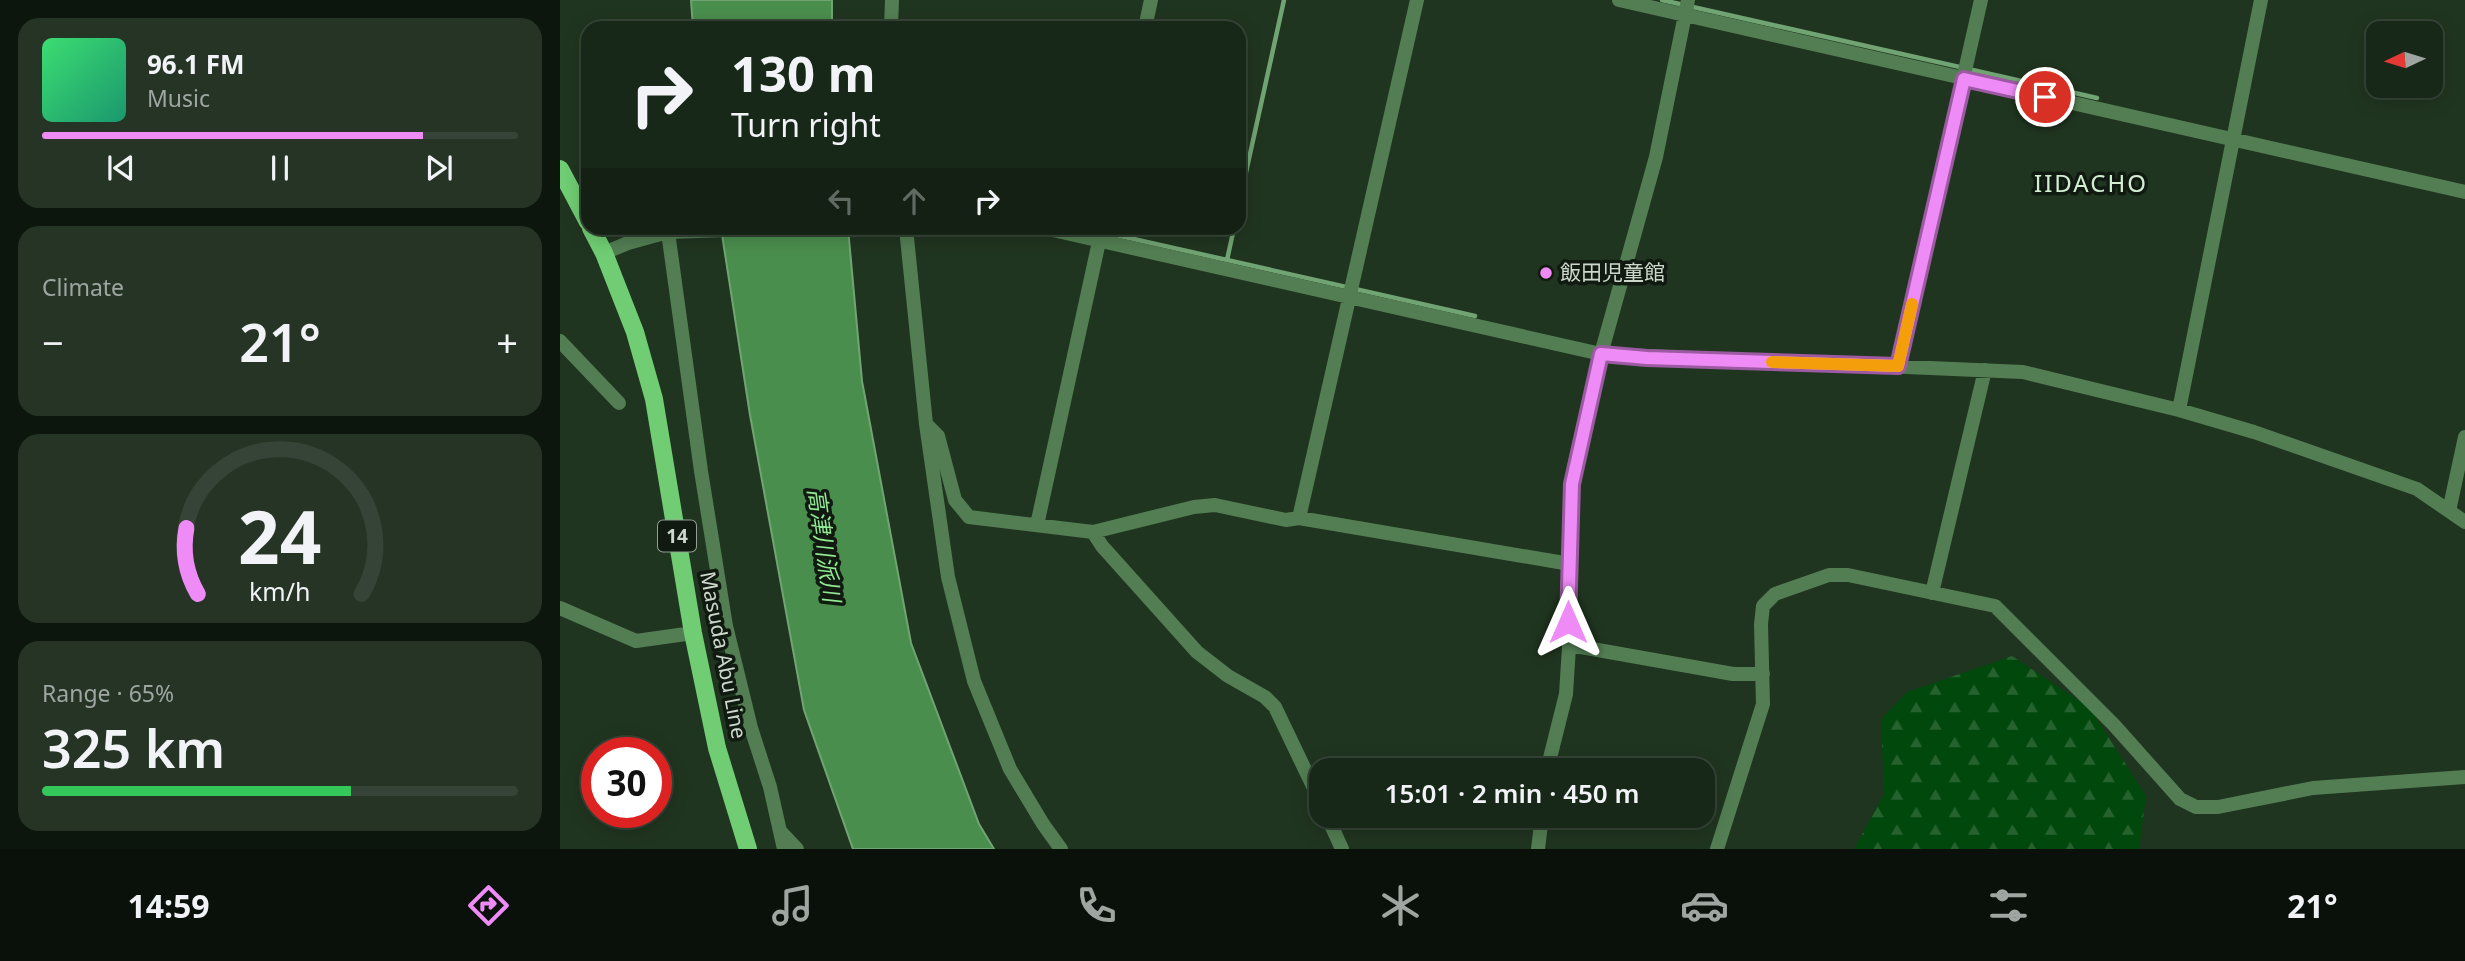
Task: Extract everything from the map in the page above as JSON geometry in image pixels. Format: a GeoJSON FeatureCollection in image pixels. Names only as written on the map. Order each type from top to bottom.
{"type":"FeatureCollection","features":[{"type":"Feature","properties":{"kind":"main road"},"geometry":{"type":"LineString","coordinates":[[560,169],[581,209]]}},
{"type":"Feature","properties":{"kind":"main road","name":"Masuda Abu Line"},"geometry":{"type":"LineString","coordinates":[[595,235],[635,332],[654,399],[693,633],[717,747],[748,849]]}},
{"type":"Feature","properties":{"kind":"street"},"geometry":{"type":"LineString","coordinates":[[891,21],[892,0]]}},
{"type":"Feature","properties":{"kind":"street"},"geometry":{"type":"LineString","coordinates":[[1146,21],[1151,0]]}},
{"type":"Feature","properties":{"kind":"street"},"geometry":{"type":"LineString","coordinates":[[1299,518],[1418,0]]}},
{"type":"Feature","properties":{"kind":"street"},"geometry":{"type":"LineString","coordinates":[[1619,0],[2465,192]]}},
{"type":"Feature","properties":{"kind":"street"},"geometry":{"type":"LineString","coordinates":[[1550,758],[1566,694],[1569,647],[1567,598],[1574,467],[1601,354],[1656,158],[1688,0]]}},
{"type":"Feature","properties":{"kind":"street"},"geometry":{"type":"LineString","coordinates":[[1898,366],[1981,0]]}},
{"type":"Feature","properties":{"kind":"street"},"geometry":{"type":"LineString","coordinates":[[2179,410],[2261,0]]}},
{"type":"Feature","properties":{"kind":"street"},"geometry":{"type":"LineString","coordinates":[[604,253],[657,235]]}},
{"type":"Feature","properties":{"kind":"street"},"geometry":{"type":"LineString","coordinates":[[668,235],[701,471],[726,626],[784,849]]}},
{"type":"Feature","properties":{"kind":"street"},"geometry":{"type":"LineString","coordinates":[[907,235],[926,424],[948,577],[974,681],[1010,769],[1061,849]]}},
{"type":"Feature","properties":{"kind":"street"},"geometry":{"type":"LineString","coordinates":[[1037,525],[1100,235]]}},
{"type":"Feature","properties":{"kind":"street"},"geometry":{"type":"LineString","coordinates":[[1104,235],[1350,298],[1601,354],[2023,372],[2179,410],[2254,432],[2417,489],[2465,522]]}},
{"type":"Feature","properties":{"kind":"street"},"geometry":{"type":"LineString","coordinates":[[560,341],[619,402]]}},
{"type":"Feature","properties":{"kind":"street"},"geometry":{"type":"LineString","coordinates":[[1932,593],[1984,370]]}},
{"type":"Feature","properties":{"kind":"street"},"geometry":{"type":"LineString","coordinates":[[926,424],[938,436],[955,500],[969,517],[1093,531],[1194,507],[1215,505],[1286,520],[1299,518],[1570,564]]}},
{"type":"Feature","properties":{"kind":"street"},"geometry":{"type":"LineString","coordinates":[[2449,511],[2465,437]]}},
{"type":"Feature","properties":{"kind":"street"},"geometry":{"type":"LineString","coordinates":[[1093,531],[1102,546],[1198,652],[1228,676],[1265,697],[1275,707],[1309,778]]}},
{"type":"Feature","properties":{"kind":"street"},"geometry":{"type":"LineString","coordinates":[[1717,849],[1763,704],[1763,606],[1775,594],[1829,575],[1848,575],[1995,606],[2113,725],[2180,799],[2196,807],[2218,807],[2313,788],[2465,778]]}},
{"type":"Feature","properties":{"kind":"street"},"geometry":{"type":"LineString","coordinates":[[560,608],[636,640],[693,633]]}},
{"type":"Feature","properties":{"kind":"street"},"geometry":{"type":"LineString","coordinates":[[1569,647],[1732,674],[1763,674]]}},
{"type":"Feature","properties":{"kind":"street"},"geometry":{"type":"LineString","coordinates":[[1332,828],[1342,849]]}},
{"type":"Feature","properties":{"kind":"street"},"geometry":{"type":"LineString","coordinates":[[1538,849],[1541,828]]}},
{"type":"Feature","properties":{"kind":"street"},"geometry":{"type":"LineString","coordinates":[[780,831],[797,849]]}},
{"type":"Feature","properties":{"kind":"green space"},"geometry":{"type":"Polygon","coordinates":[[[2012,656],[2090,708],[2146,796],[2139,849],[1854,849],[1884,794],[1881,719],[1907,692],[2012,656]]]}},
{"type":"Feature","properties":{"kind":"water"},"geometry":{"type":"Polygon","coordinates":[[[691,0],[832,0],[832,21],[692,21],[691,0]]]}},
{"type":"Feature","properties":{"kind":"water","name":"高津川派川"},"geometry":{"type":"Polygon","coordinates":[[[722,235],[849,235],[862,381],[911,643],[979,824],[994,849],[853,849],[804,710],[750,415],[722,235]]]}},
{"type":"Feature","properties":{"kind":"waterway"},"geometry":{"type":"LineString","coordinates":[[1246,172],[1284,0]]}},
{"type":"Feature","properties":{"kind":"waterway"},"geometry":{"type":"LineString","coordinates":[[1662,0],[2097,98]]}},
{"type":"Feature","properties":{"kind":"waterway"},"geometry":{"type":"LineString","coordinates":[[1116,235],[1227,260],[1232,235]]}},
{"type":"Feature","properties":{"kind":"waterway"},"geometry":{"type":"LineString","coordinates":[[1227,260],[1475,316]]}},
{"type":"Feature","properties":{"kind":"slow traffic"},"geometry":{"type":"LineString","coordinates":[[1772,362],[1898,366],[1912,304]]}},
{"type":"Feature","properties":{"kind":"place","name":"飯田児童館"},"geometry":{"type":"Point","coordinates":[1546,273]}},
{"type":"Feature","properties":{"kind":"district","name":"IIDACHO"},"geometry":{"type":"Point","coordinates":[2091,184]}},
{"type":"Feature","properties":{"kind":"route"},"geometry":{"type":"LineString","coordinates":[[1568,622],[1574,467],[1601,354],[1647,358],[1898,366],[1964,79],[2045,97]]}}]}
